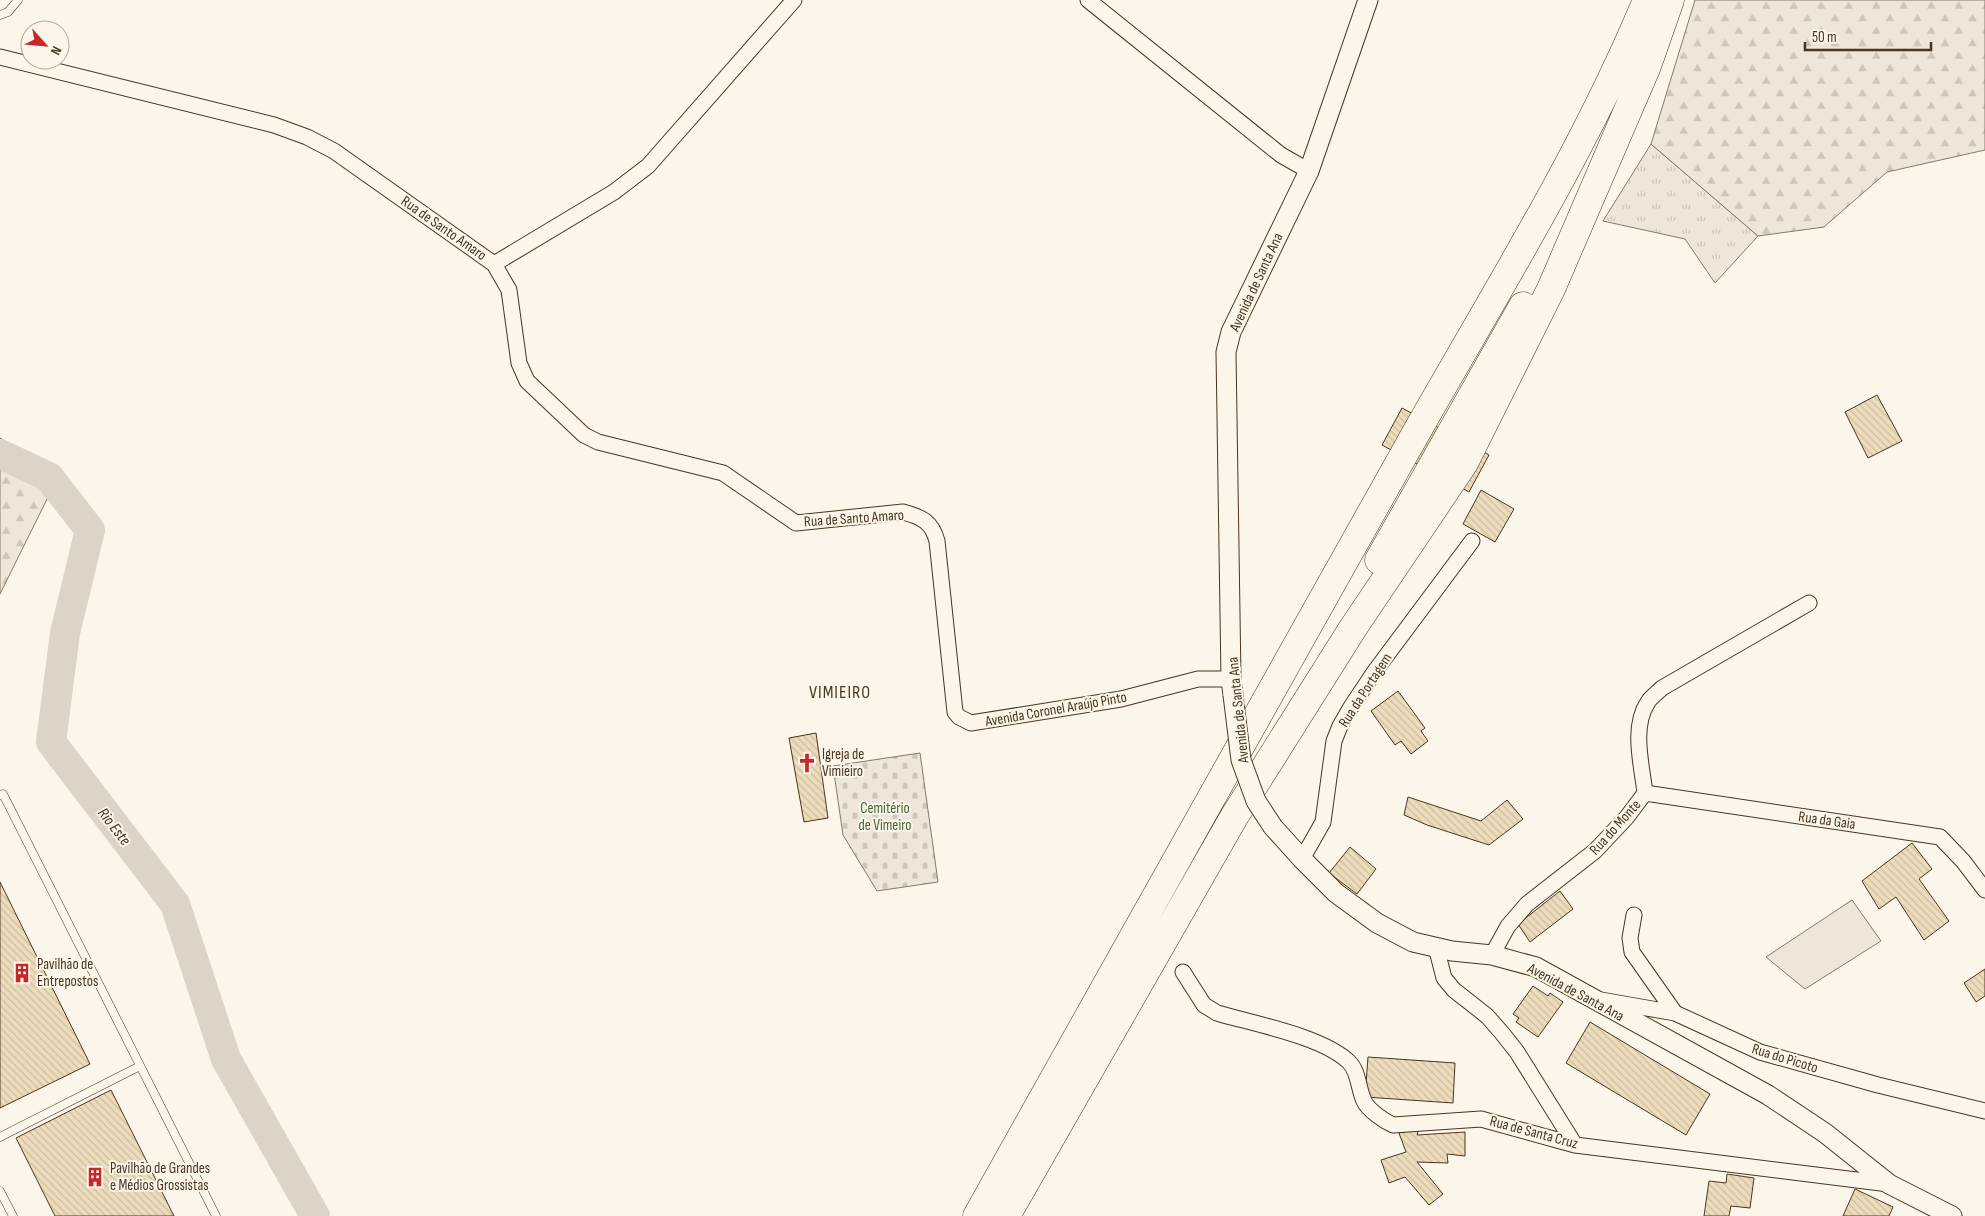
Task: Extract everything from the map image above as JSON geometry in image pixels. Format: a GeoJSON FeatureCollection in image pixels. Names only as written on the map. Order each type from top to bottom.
{"type":"FeatureCollection","features":[{"type":"Feature","properties":{"kind":"highway"},"geometry":{"type":"LineString","coordinates":[[977,1216],[1517,257],[1585,132],[1626,50],[1647,0]]}},
{"type":"Feature","properties":{"kind":"highway"},"geometry":{"type":"LineString","coordinates":[[1006,1216],[1234,817],[1353,628],[1464,463],[1551,289],[1647,66],[1670,0]]}},
{"type":"Feature","properties":{"kind":"street"},"geometry":{"type":"LineString","coordinates":[[494,264],[614,192],[648,166],[794,0]]}},
{"type":"Feature","properties":{"kind":"street"},"geometry":{"type":"LineString","coordinates":[[1088,0],[1280,155],[1309,171]]}},
{"type":"Feature","properties":{"kind":"street","name":"Avenida de Santa Ana"},"geometry":{"type":"LineString","coordinates":[[1368,0],[1309,171],[1231,332],[1226,352],[1232,687],[1240,760],[1256,801],[1273,827],[1302,859],[1336,893],[1377,923],[1413,942],[1452,951],[1492,955],[1536,967],[1589,998],[1768,1095],[1824,1133],[1889,1184],[1952,1216]]}},
{"type":"Feature","properties":{"kind":"street","name":"Rua de Santo Amaro"},"geometry":{"type":"LineString","coordinates":[[0,57],[274,125],[307,137],[334,151],[494,264],[509,290],[519,362],[528,381],[584,435],[598,442],[723,473],[796,523],[903,512],[928,522]]}},
{"type":"Feature","properties":{"kind":"street","name":"Avenida Coronel Araújo Pinto"},"geometry":{"type":"LineString","coordinates":[[928,522],[934,531],[937,541],[955,712],[964,721],[971,723],[1121,699],[1198,679],[1232,687]]}},
{"type":"Feature","properties":{"kind":"street","name":"Rua da Portagem"},"geometry":{"type":"LineString","coordinates":[[1302,859],[1322,822],[1334,741],[1340,726],[1375,671],[1472,541]]}},
{"type":"Feature","properties":{"kind":"street","name":"Rua do Monte"},"geometry":{"type":"LineString","coordinates":[[1492,955],[1508,926],[1528,904],[1595,851],[1627,817],[1645,793],[1639,729],[1647,703],[1662,688],[1809,603]]}},
{"type":"Feature","properties":{"kind":"street","name":"Rua da Gaia"},"geometry":{"type":"LineString","coordinates":[[1645,793],[1940,837],[1963,861],[1985,890]]}},
{"type":"Feature","properties":{"kind":"street"},"geometry":{"type":"LineString","coordinates":[[1634,915],[1630,938],[1632,952],[1675,1013]]}},
{"type":"Feature","properties":{"kind":"street"},"geometry":{"type":"LineString","coordinates":[[1436,947],[1444,978],[1454,990],[1486,1016],[1517,1052],[1575,1144]]}},
{"type":"Feature","properties":{"kind":"street","name":"Rua de Santa Cruz"},"geometry":{"type":"LineString","coordinates":[[1183,972],[1204,1005],[1217,1013],[1315,1041],[1337,1053],[1355,1069],[1364,1103],[1393,1125],[1481,1119],[1575,1144],[1889,1184]]}},
{"type":"Feature","properties":{"kind":"street","name":"Rua do Picoto"},"geometry":{"type":"LineString","coordinates":[[1589,998],[1675,1013],[1760,1052],[1985,1112]]}},
{"type":"Feature","properties":{"kind":"lane"},"geometry":{"type":"LineString","coordinates":[[0,15],[8,12],[18,0]]}},
{"type":"Feature","properties":{"kind":"lane"},"geometry":{"type":"LineString","coordinates":[[0,795],[3,794],[216,1216]]}},
{"type":"Feature","properties":{"kind":"lane"},"geometry":{"type":"LineString","coordinates":[[0,1137],[140,1066]]}},
{"type":"Feature","properties":{"kind":"lane"},"geometry":{"type":"LineString","coordinates":[[0,1191],[13,1216]]}},
{"type":"Feature","properties":{"kind":"green space"},"geometry":{"type":"Polygon","coordinates":[[[1695,0],[1985,0],[1985,150],[1887,172],[1824,227],[1758,236],[1651,144],[1695,0]]]}},
{"type":"Feature","properties":{"kind":"green space"},"geometry":{"type":"Polygon","coordinates":[[[1651,144],[1758,236],[1715,283],[1685,239],[1603,221],[1651,144]]]}},
{"type":"Feature","properties":{"kind":"green space"},"geometry":{"type":"Polygon","coordinates":[[[0,438],[60,473],[0,594],[0,438]]]}},
{"type":"Feature","properties":{"kind":"green space","name":"Cemitério de Vimeiro"},"geometry":{"type":"Polygon","coordinates":[[[920,753],[938,882],[877,891],[843,835],[833,766],[920,753]]]}},
{"type":"Feature","properties":{"kind":"green space"},"geometry":{"type":"Polygon","coordinates":[[[1852,900],[1881,941],[1805,989],[1766,957],[1852,900]]]}},
{"type":"Feature","properties":{"kind":"building"},"geometry":{"type":"Polygon","coordinates":[[[1877,395],[1902,441],[1868,458],[1845,412],[1877,395]]]}},
{"type":"Feature","properties":{"kind":"building"},"geometry":{"type":"Polygon","coordinates":[[[1402,408],[1489,455],[1469,492],[1382,445],[1402,408]]]}},
{"type":"Feature","properties":{"kind":"building"},"geometry":{"type":"Polygon","coordinates":[[[1481,490],[1514,509],[1495,542],[1463,524],[1481,490]]]}},
{"type":"Feature","properties":{"kind":"building"},"geometry":{"type":"Polygon","coordinates":[[[1398,691],[1425,728],[1421,731],[1428,741],[1411,754],[1401,741],[1395,745],[1371,711],[1398,691]]]}},
{"type":"Feature","properties":{"kind":"building","name":"Igreja de Vimieiro"},"geometry":{"type":"Polygon","coordinates":[[[816,733],[828,818],[804,822],[789,738],[816,733]]]}},
{"type":"Feature","properties":{"kind":"building"},"geometry":{"type":"Polygon","coordinates":[[[1408,797],[1481,821],[1507,800],[1523,819],[1489,845],[1427,825],[1404,815],[1408,797]]]}},
{"type":"Feature","properties":{"kind":"building"},"geometry":{"type":"Polygon","coordinates":[[[1912,843],[1932,869],[1919,879],[1949,921],[1924,940],[1896,897],[1879,909],[1862,881],[1912,843]]]}},
{"type":"Feature","properties":{"kind":"building"},"geometry":{"type":"Polygon","coordinates":[[[1350,847],[1376,869],[1357,894],[1329,873],[1350,847]]]}},
{"type":"Feature","properties":{"kind":"building","name":"Pavilhão de Entrepostos"},"geometry":{"type":"Polygon","coordinates":[[[0,882],[90,1064],[0,1108],[0,882]]]}},
{"type":"Feature","properties":{"kind":"building"},"geometry":{"type":"Polygon","coordinates":[[[1560,891],[1573,909],[1530,942],[1518,924],[1560,891]]]}},
{"type":"Feature","properties":{"kind":"building"},"geometry":{"type":"Polygon","coordinates":[[[1985,969],[1985,996],[1976,1002],[1964,983],[1985,969]]]}},
{"type":"Feature","properties":{"kind":"building"},"geometry":{"type":"Polygon","coordinates":[[[1533,986],[1548,996],[1550,993],[1563,1002],[1538,1037],[1516,1022],[1519,1018],[1513,1014],[1533,986]]]}},
{"type":"Feature","properties":{"kind":"building"},"geometry":{"type":"Polygon","coordinates":[[[1590,1022],[1710,1094],[1686,1135],[1566,1063],[1590,1022]]]}},
{"type":"Feature","properties":{"kind":"building"},"geometry":{"type":"Polygon","coordinates":[[[1368,1057],[1455,1063],[1453,1103],[1365,1097],[1368,1057]]]}},
{"type":"Feature","properties":{"kind":"building","name":"Pavilhão de Grandes e Médios Grossistas"},"geometry":{"type":"Polygon","coordinates":[[[111,1090],[174,1216],[55,1216],[16,1138],[111,1090]]]}},
{"type":"Feature","properties":{"kind":"building"},"geometry":{"type":"Polygon","coordinates":[[[1419,1129],[1417,1135],[1465,1132],[1465,1156],[1447,1154],[1448,1163],[1417,1162],[1443,1194],[1429,1205],[1405,1177],[1389,1183],[1381,1160],[1406,1152],[1399,1133],[1419,1129]]]}},
{"type":"Feature","properties":{"kind":"building"},"geometry":{"type":"Polygon","coordinates":[[[1727,1174],[1754,1178],[1750,1208],[1731,1206],[1729,1216],[1704,1216],[1709,1181],[1726,1183],[1727,1174]]]}},
{"type":"Feature","properties":{"kind":"building"},"geometry":{"type":"Polygon","coordinates":[[[1855,1189],[1893,1207],[1889,1216],[1843,1216],[1855,1189]]]}},
{"type":"Feature","properties":{"kind":"waterway","name":"Rio Este"},"geometry":{"type":"LineString","coordinates":[[0,454],[49,477],[90,530],[65,633],[51,742],[175,904],[226,1059],[315,1216]]}},
{"type":"Feature","properties":{"kind":"place","name":"Igreja de Vimieiro"},"geometry":{"type":"Point","coordinates":[807,763]}},
{"type":"Feature","properties":{"kind":"place","name":"Pavilhão de Entrepostos"},"geometry":{"type":"Point","coordinates":[22,973]}},
{"type":"Feature","properties":{"kind":"place","name":"Pavilhão de Grandes e Médios Grossistas"},"geometry":{"type":"Point","coordinates":[95,1177]}},
{"type":"Feature","properties":{"kind":"district","name":"VIMIEIRO"},"geometry":{"type":"Point","coordinates":[840,692]}}]}
